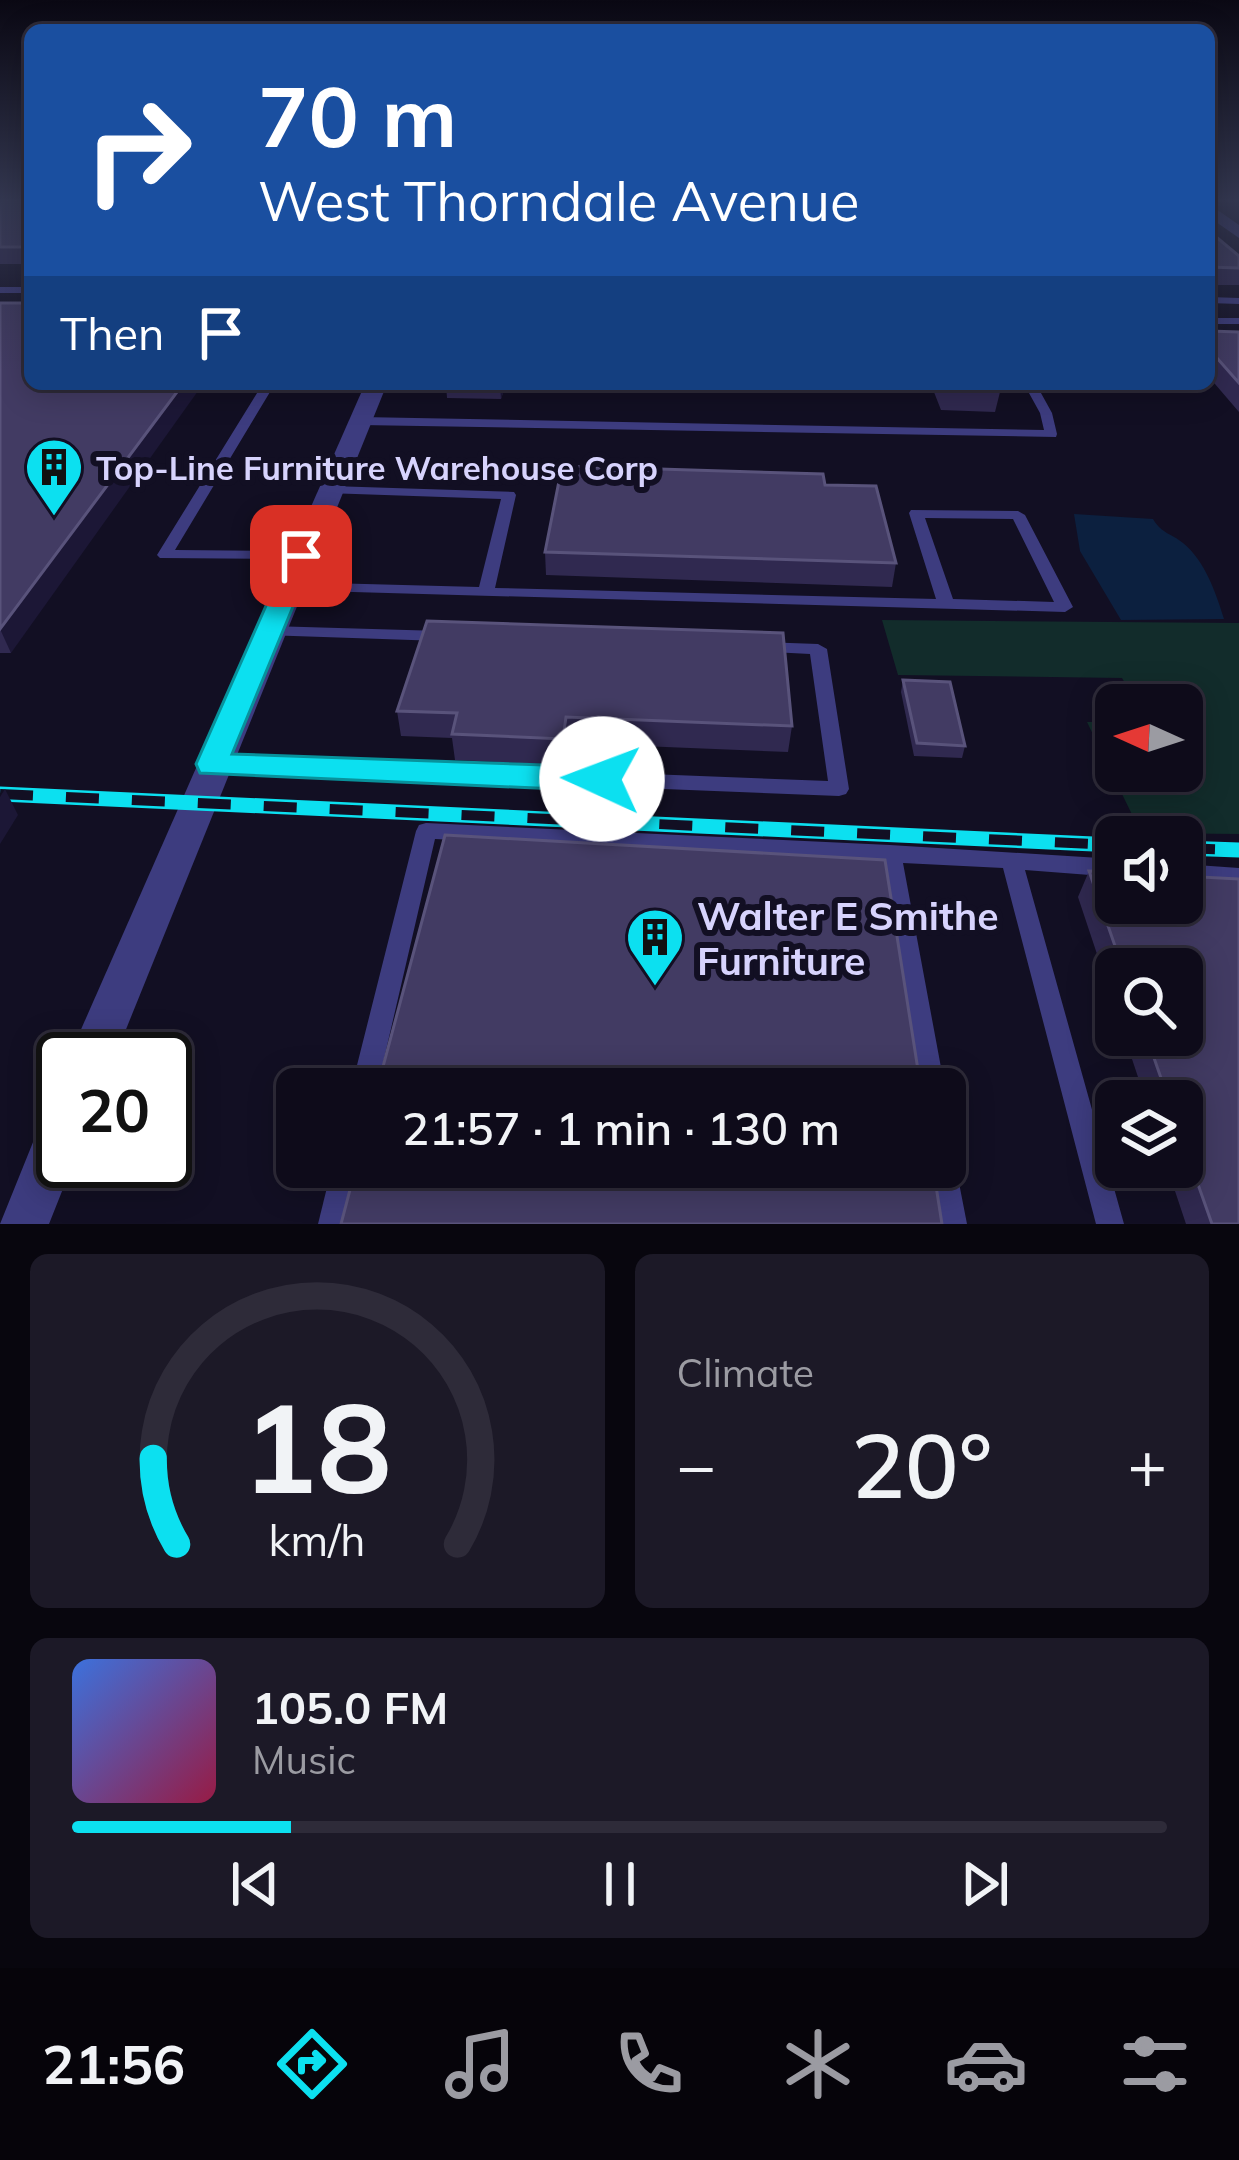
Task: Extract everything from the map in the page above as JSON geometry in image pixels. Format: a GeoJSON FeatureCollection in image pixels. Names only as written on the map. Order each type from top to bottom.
{"type":"FeatureCollection","features":[{"type":"Feature","properties":{"kind":"street"},"geometry":{"type":"LineString","coordinates":[[102,1032],[373,390]]}},
{"type":"Feature","properties":{"kind":"street"},"geometry":{"type":"LineString","coordinates":[[23,1224],[38,1188]]}},
{"type":"Feature","properties":{"kind":"lane"},"geometry":{"type":"LineString","coordinates":[[265,390],[165,555],[486,592],[1065,608],[1018,515],[916,513],[946,604]]}},
{"type":"Feature","properties":{"kind":"lane"},"geometry":{"type":"LineString","coordinates":[[361,421],[1051,434],[1033,390]]}},
{"type":"Feature","properties":{"kind":"lane"},"geometry":{"type":"LineString","coordinates":[[331,490],[509,495],[486,592]]}},
{"type":"Feature","properties":{"kind":"lane"},"geometry":{"type":"LineString","coordinates":[[270,631],[474,638]]}},
{"type":"Feature","properties":{"kind":"lane"},"geometry":{"type":"LineString","coordinates":[[212,764],[839,789],[818,649],[733,646]]}},
{"type":"Feature","properties":{"kind":"lane"},"geometry":{"type":"LineString","coordinates":[[369,1068],[426,831],[1095,866]]}},
{"type":"Feature","properties":{"kind":"lane"},"geometry":{"type":"LineString","coordinates":[[890,853],[928,1068]]}},
{"type":"Feature","properties":{"kind":"lane"},"geometry":{"type":"LineString","coordinates":[[1012,860],[1110,1224]]}},
{"type":"Feature","properties":{"kind":"lane"},"geometry":{"type":"LineString","coordinates":[[1203,875],[1239,878]]}},
{"type":"Feature","properties":{"kind":"lane"},"geometry":{"type":"LineString","coordinates":[[332,1224],[341,1188]]}},
{"type":"Feature","properties":{"kind":"lane"},"geometry":{"type":"LineString","coordinates":[[947,1188],[952,1224]]}},
{"type":"Feature","properties":{"kind":"green space"},"geometry":{"type":"Polygon","coordinates":[[[882,620],[1239,623],[1239,834],[1203,834],[1203,816],[1133,816],[1121,792],[1203,792],[1203,684],[1126,684],[1122,678],[898,675],[882,620]]]}},
{"type":"Feature","properties":{"kind":"water"},"geometry":{"type":"Polygon","coordinates":[[[1074,514],[1153,519],[1198,559],[1224,619],[1121,620],[1080,551],[1074,514]]]}},
{"type":"Feature","properties":{"kind":"building"},"geometry":{"type":"Polygon","coordinates":[[[1215,257],[1239,257],[1239,268],[1215,267],[1215,257]]]}},
{"type":"Feature","properties":{"kind":"building","name":"Top-Line Furniture Warehouse Corp"},"geometry":{"type":"Polygon","coordinates":[[[0,303],[24,303],[24,390],[179,390],[0,629],[0,303]]]}},
{"type":"Feature","properties":{"kind":"building"},"geometry":{"type":"Polygon","coordinates":[[[1215,331],[1239,332],[1239,383],[1215,356],[1215,331]]]}},
{"type":"Feature","properties":{"kind":"building"},"geometry":{"type":"Polygon","coordinates":[[[562,466],[823,474],[825,485],[876,486],[896,563],[545,552],[562,466]]]}},
{"type":"Feature","properties":{"kind":"building"},"geometry":{"type":"Polygon","coordinates":[[[427,621],[783,633],[792,726],[566,717],[563,739],[452,734],[457,713],[397,711],[427,621]]]}},
{"type":"Feature","properties":{"kind":"building"},"geometry":{"type":"Polygon","coordinates":[[[903,680],[950,682],[965,746],[917,743],[903,680]]]}},
{"type":"Feature","properties":{"kind":"building","name":"Walter E Smithe Furniture"},"geometry":{"type":"Polygon","coordinates":[[[445,835],[885,860],[918,1068],[383,1068],[445,835]]]}},
{"type":"Feature","properties":{"kind":"building"},"geometry":{"type":"Polygon","coordinates":[[[1203,877],[1239,879],[1239,1224],[1212,1224],[1199,1188],[1203,1188],[1203,1080],[1162,1080],[1153,1056],[1203,1056],[1203,948],[1116,948],[1107,924],[1203,924],[1203,877]]]}},
{"type":"Feature","properties":{"kind":"building"},"geometry":{"type":"Polygon","coordinates":[[[350,1188],[936,1188],[942,1224],[341,1224],[350,1188]]]}},
{"type":"Feature","properties":{"kind":"railway"},"geometry":{"type":"LineString","coordinates":[[0,794],[1095,844]]}},
{"type":"Feature","properties":{"kind":"railway"},"geometry":{"type":"LineString","coordinates":[[1203,849],[1239,850]]}},
{"type":"Feature","properties":{"kind":"place","name":"Top-Line Furniture Warehouse Corp"},"geometry":{"type":"Point","coordinates":[54,518]}},
{"type":"Feature","properties":{"kind":"place","name":"Walter E Smithe Furniture"},"geometry":{"type":"Point","coordinates":[655,988]}},
{"type":"Feature","properties":{"kind":"route"},"geometry":{"type":"LineString","coordinates":[[301,556],[212,764],[602,779]]}}]}
